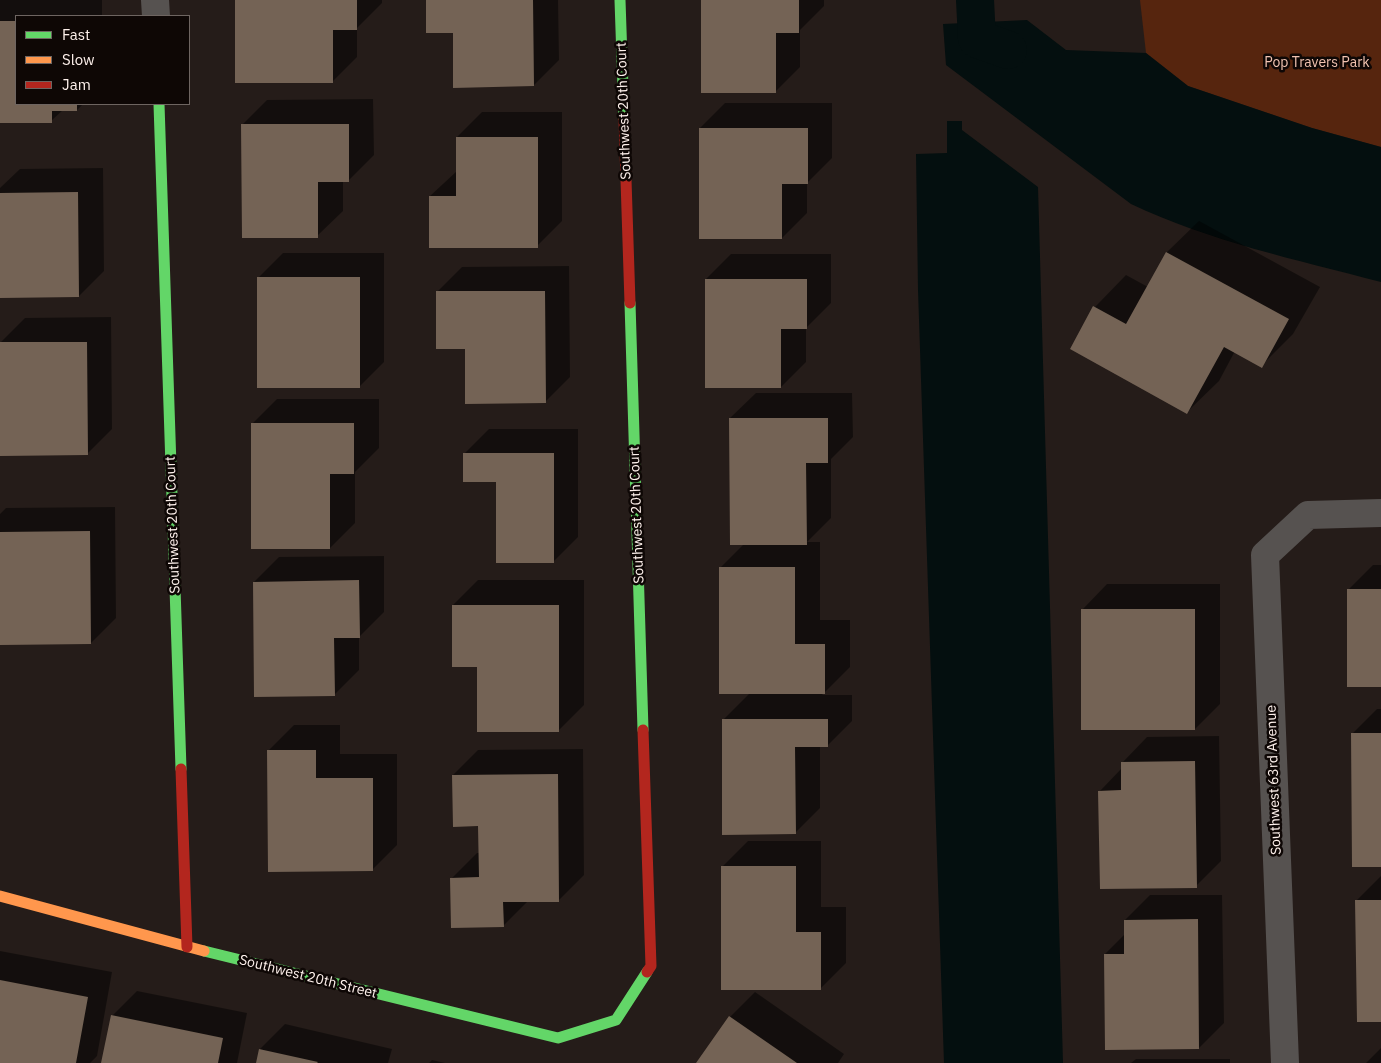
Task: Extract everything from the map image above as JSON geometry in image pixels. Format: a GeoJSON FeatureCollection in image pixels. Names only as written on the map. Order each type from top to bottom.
{"type":"FeatureCollection","features":[{"type":"Feature","properties":{"kind":"street"},"geometry":{"type":"LineString","coordinates":[[155,0],[156,15]]}},
{"type":"Feature","properties":{"kind":"street","name":"Southwest 20th Court"},"geometry":{"type":"LineString","coordinates":[[616,1020],[651,966],[620,0]]}},
{"type":"Feature","properties":{"kind":"street","name":"Southwest 20th Court"},"geometry":{"type":"LineString","coordinates":[[159,105],[187,947]]}},
{"type":"Feature","properties":{"kind":"street","name":"Southwest 63rd Avenue"},"geometry":{"type":"LineString","coordinates":[[1285,1063],[1265,555],[1308,515],[1381,513]]}},
{"type":"Feature","properties":{"kind":"street","name":"Southwest 20th Street"},"geometry":{"type":"LineString","coordinates":[[0,896],[187,947],[558,1038],[616,1020]]}},
{"type":"Feature","properties":{"kind":"green space","name":"Pop Travers Park"},"geometry":{"type":"Polygon","coordinates":[[[1140,0],[1381,0],[1381,147],[1312,128],[1188,86],[1146,53],[1140,0]]]}},
{"type":"Feature","properties":{"kind":"shaded area"},"geometry":{"type":"Polygon","coordinates":[[[1027,20],[1066,50],[1146,53],[1188,86],[1312,128],[1381,147],[1381,282],[1254,249],[1191,229],[1131,204],[946,65],[943,24],[1027,20]]]}},
{"type":"Feature","properties":{"kind":"shaded area"},"geometry":{"type":"Polygon","coordinates":[[[947,121],[962,121],[962,130],[1038,187],[1063,1063],[944,1063],[918,290],[916,154],[947,153],[947,121]]]}},
{"type":"Feature","properties":{"kind":"building"},"geometry":{"type":"Polygon","coordinates":[[[235,0],[357,0],[357,30],[333,30],[333,83],[235,83],[235,0]]]}},
{"type":"Feature","properties":{"kind":"building"},"geometry":{"type":"Polygon","coordinates":[[[426,0],[533,0],[534,86],[453,88],[453,33],[426,33],[426,0]]]}},
{"type":"Feature","properties":{"kind":"building"},"geometry":{"type":"Polygon","coordinates":[[[701,0],[799,0],[799,33],[776,33],[776,93],[701,93],[701,0]]]}},
{"type":"Feature","properties":{"kind":"building"},"geometry":{"type":"Polygon","coordinates":[[[0,21],[15,21],[15,105],[77,105],[77,111],[52,111],[52,123],[0,123],[0,21]]]}},
{"type":"Feature","properties":{"kind":"building"},"geometry":{"type":"Polygon","coordinates":[[[241,124],[349,124],[349,182],[318,182],[318,238],[242,238],[241,124]]]}},
{"type":"Feature","properties":{"kind":"building"},"geometry":{"type":"Polygon","coordinates":[[[699,128],[808,128],[808,184],[782,184],[782,239],[699,239],[699,128]]]}},
{"type":"Feature","properties":{"kind":"building"},"geometry":{"type":"Polygon","coordinates":[[[456,137],[538,137],[538,248],[429,248],[429,196],[456,196],[456,137]]]}},
{"type":"Feature","properties":{"kind":"building"},"geometry":{"type":"Polygon","coordinates":[[[78,192],[79,297],[0,298],[0,193],[78,192]]]}},
{"type":"Feature","properties":{"kind":"building"},"geometry":{"type":"Polygon","coordinates":[[[1166,252],[1289,319],[1262,368],[1224,347],[1187,414],[1070,349],[1093,306],[1126,324],[1166,252]]]}},
{"type":"Feature","properties":{"kind":"building"},"geometry":{"type":"Polygon","coordinates":[[[257,277],[360,277],[360,388],[257,388],[257,277]]]}},
{"type":"Feature","properties":{"kind":"building"},"geometry":{"type":"Polygon","coordinates":[[[705,279],[807,279],[807,329],[781,329],[781,388],[705,388],[705,279]]]}},
{"type":"Feature","properties":{"kind":"building"},"geometry":{"type":"Polygon","coordinates":[[[436,291],[545,291],[546,403],[465,404],[465,349],[436,349],[436,291]]]}},
{"type":"Feature","properties":{"kind":"building"},"geometry":{"type":"Polygon","coordinates":[[[0,342],[87,342],[88,455],[0,456],[0,342]]]}},
{"type":"Feature","properties":{"kind":"building"},"geometry":{"type":"Polygon","coordinates":[[[729,418],[828,418],[828,463],[806,463],[807,545],[730,545],[729,418]]]}},
{"type":"Feature","properties":{"kind":"building"},"geometry":{"type":"Polygon","coordinates":[[[251,423],[354,423],[354,474],[330,474],[330,549],[251,549],[251,423]]]}},
{"type":"Feature","properties":{"kind":"building"},"geometry":{"type":"Polygon","coordinates":[[[463,453],[554,453],[554,563],[496,563],[496,482],[463,482],[463,453]]]}},
{"type":"Feature","properties":{"kind":"building"},"geometry":{"type":"Polygon","coordinates":[[[90,531],[91,644],[0,645],[0,532],[90,531]]]}},
{"type":"Feature","properties":{"kind":"building"},"geometry":{"type":"Polygon","coordinates":[[[719,567],[795,567],[795,644],[825,644],[825,694],[719,694],[719,567]]]}},
{"type":"Feature","properties":{"kind":"building"},"geometry":{"type":"Polygon","coordinates":[[[359,580],[360,638],[334,638],[335,696],[254,697],[253,582],[359,580]]]}},
{"type":"Feature","properties":{"kind":"building"},"geometry":{"type":"Polygon","coordinates":[[[1347,589],[1381,589],[1381,687],[1347,687],[1347,589]]]}},
{"type":"Feature","properties":{"kind":"building"},"geometry":{"type":"Polygon","coordinates":[[[452,605],[559,605],[559,732],[477,732],[477,667],[452,667],[452,605]]]}},
{"type":"Feature","properties":{"kind":"building"},"geometry":{"type":"Polygon","coordinates":[[[1081,609],[1195,609],[1195,730],[1081,730],[1081,609]]]}},
{"type":"Feature","properties":{"kind":"building"},"geometry":{"type":"Polygon","coordinates":[[[722,719],[828,719],[828,747],[795,747],[796,834],[722,835],[722,719]]]}},
{"type":"Feature","properties":{"kind":"building"},"geometry":{"type":"Polygon","coordinates":[[[1351,733],[1381,733],[1381,867],[1352,867],[1351,733]]]}},
{"type":"Feature","properties":{"kind":"building"},"geometry":{"type":"Polygon","coordinates":[[[267,750],[316,750],[316,778],[373,778],[373,871],[268,872],[267,750]]]}},
{"type":"Feature","properties":{"kind":"building"},"geometry":{"type":"Polygon","coordinates":[[[1195,761],[1197,888],[1100,889],[1098,791],[1121,790],[1121,762],[1195,761]]]}},
{"type":"Feature","properties":{"kind":"building"},"geometry":{"type":"Polygon","coordinates":[[[558,774],[559,902],[503,902],[504,927],[451,928],[450,878],[479,877],[478,826],[453,827],[452,775],[558,774]]]}},
{"type":"Feature","properties":{"kind":"building"},"geometry":{"type":"Polygon","coordinates":[[[721,866],[796,866],[796,932],[821,932],[821,990],[721,990],[721,866]]]}},
{"type":"Feature","properties":{"kind":"building"},"geometry":{"type":"Polygon","coordinates":[[[1355,900],[1381,900],[1381,1022],[1357,1022],[1355,900]]]}},
{"type":"Feature","properties":{"kind":"building"},"geometry":{"type":"Polygon","coordinates":[[[1198,919],[1199,1049],[1105,1050],[1104,954],[1124,954],[1124,920],[1198,919]]]}},
{"type":"Feature","properties":{"kind":"building"},"geometry":{"type":"Polygon","coordinates":[[[0,980],[88,997],[76,1063],[0,1063],[0,980]]]}},
{"type":"Feature","properties":{"kind":"building"},"geometry":{"type":"Polygon","coordinates":[[[111,1015],[223,1038],[218,1063],[101,1063],[111,1015]]]}},
{"type":"Feature","properties":{"kind":"building"},"geometry":{"type":"Polygon","coordinates":[[[729,1016],[797,1063],[696,1063],[729,1016]]]}},
{"type":"Feature","properties":{"kind":"building"},"geometry":{"type":"Polygon","coordinates":[[[259,1049],[318,1062],[256,1063],[259,1049]]]}},
{"type":"Feature","properties":{"kind":"waterway"},"geometry":{"type":"LineString","coordinates":[[975,0],[977,39],[1008,50]]}},
{"type":"Feature","properties":{"kind":"traffic: fast"},"geometry":{"type":"LineString","coordinates":[[620,0],[624,118]]}},
{"type":"Feature","properties":{"kind":"traffic: fast"},"geometry":{"type":"LineString","coordinates":[[159,105],[181,769]]}},
{"type":"Feature","properties":{"kind":"traffic: fast"},"geometry":{"type":"LineString","coordinates":[[630,303],[643,730]]}},
{"type":"Feature","properties":{"kind":"traffic: fast"},"geometry":{"type":"LineString","coordinates":[[204,951],[558,1038],[616,1020],[647,972]]}},
{"type":"Feature","properties":{"kind":"traffic: slow"},"geometry":{"type":"LineString","coordinates":[[0,896],[204,951]]}},
{"type":"Feature","properties":{"kind":"traffic: jam"},"geometry":{"type":"LineString","coordinates":[[624,118],[630,303]]}},
{"type":"Feature","properties":{"kind":"traffic: jam"},"geometry":{"type":"LineString","coordinates":[[643,730],[651,966],[647,972]]}},
{"type":"Feature","properties":{"kind":"traffic: jam"},"geometry":{"type":"LineString","coordinates":[[181,769],[187,947]]}}]}
